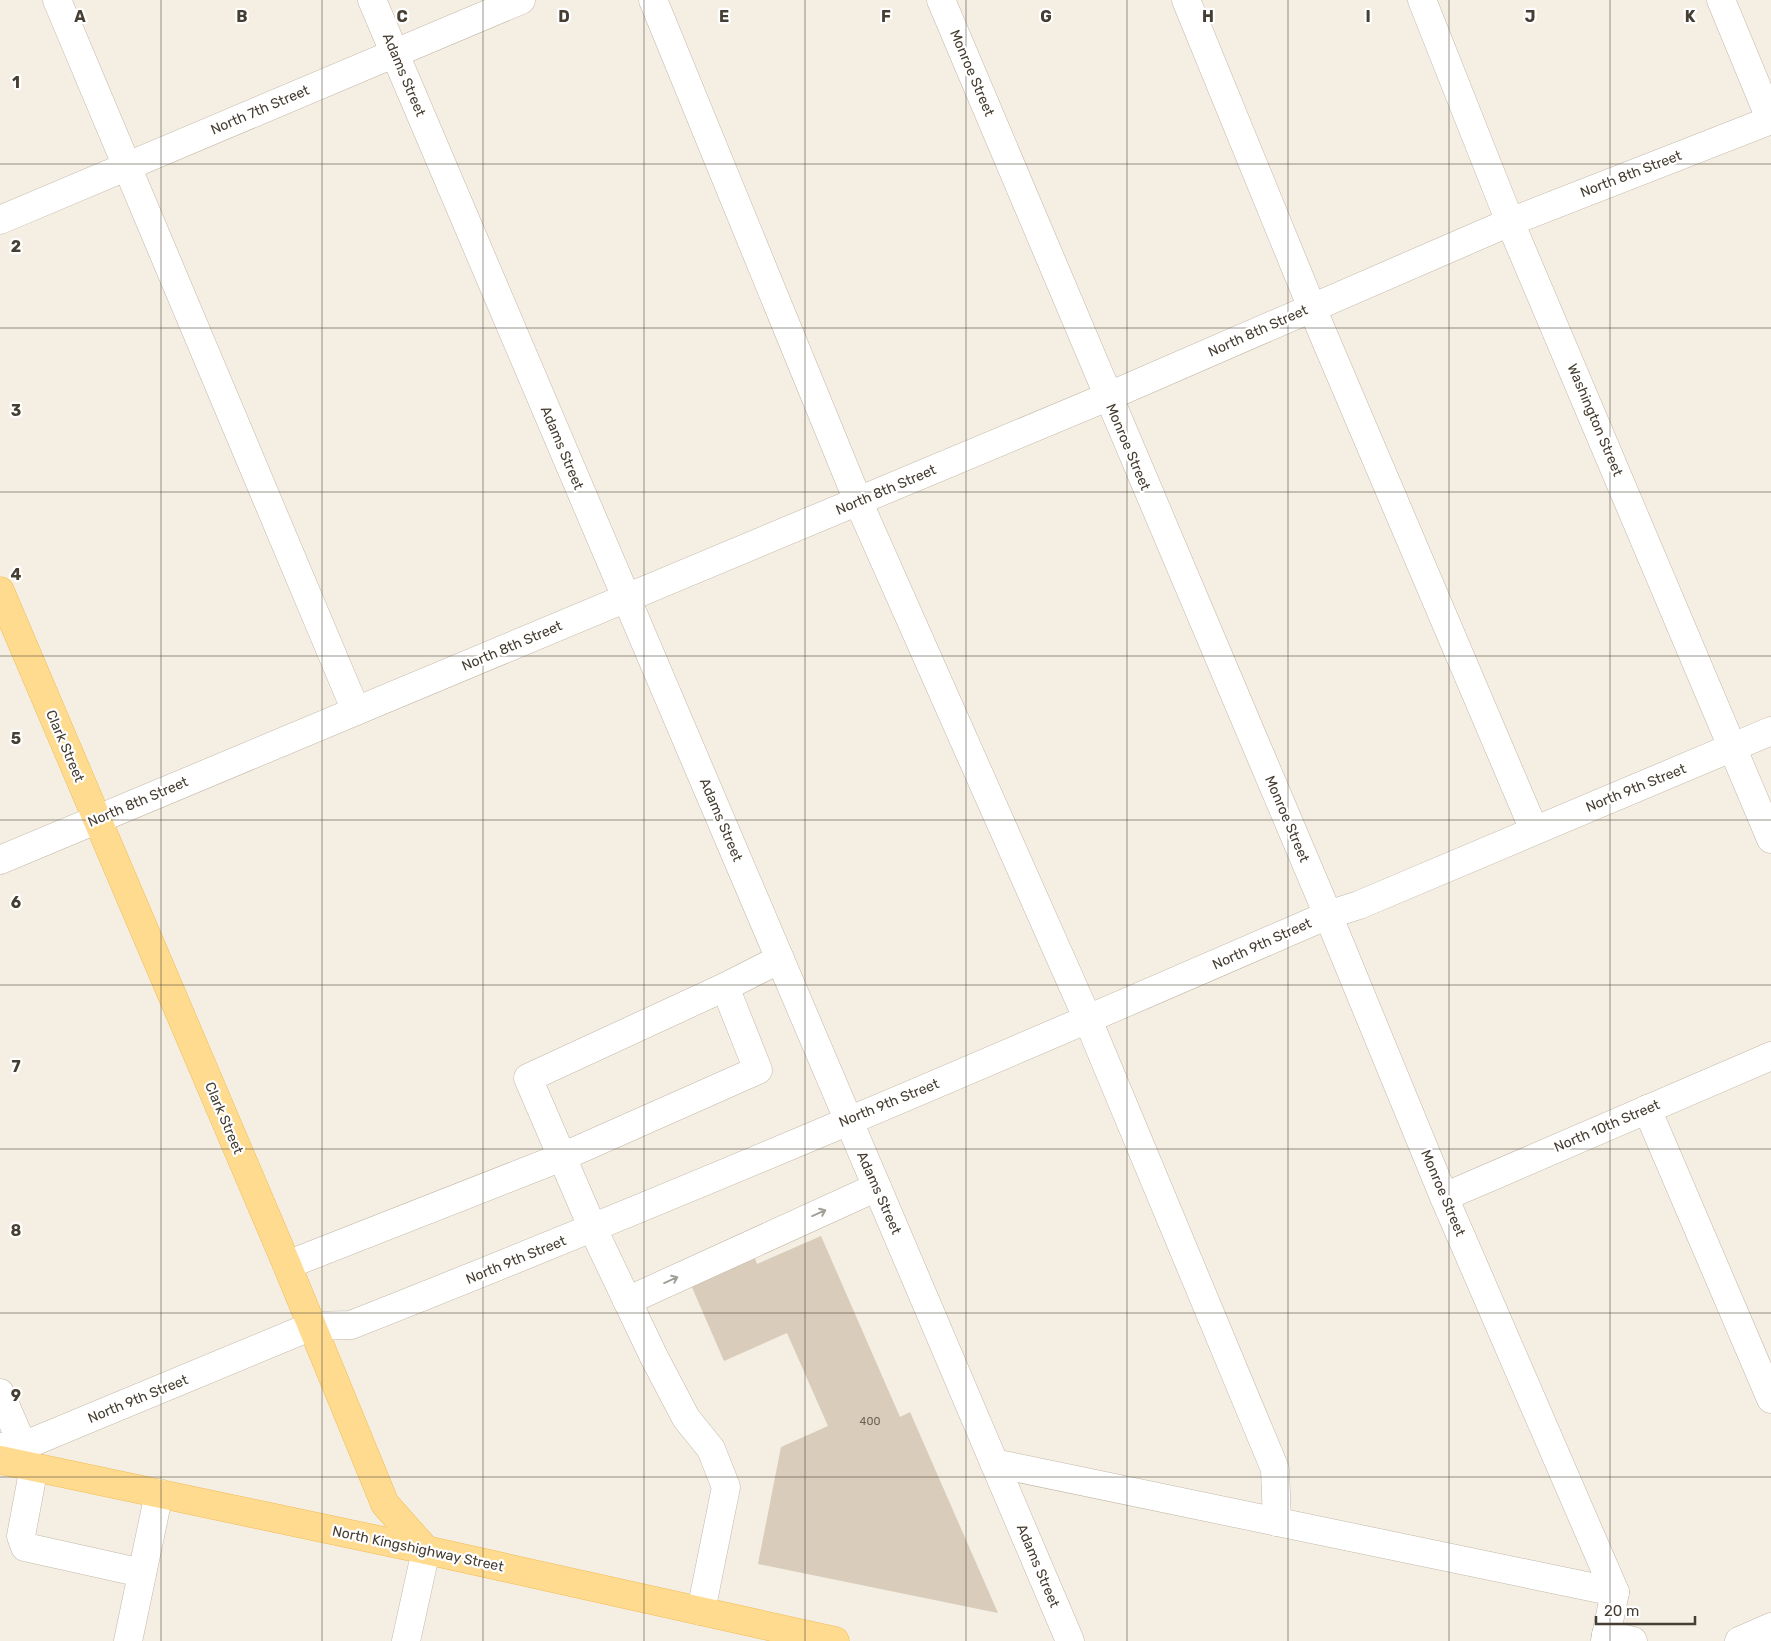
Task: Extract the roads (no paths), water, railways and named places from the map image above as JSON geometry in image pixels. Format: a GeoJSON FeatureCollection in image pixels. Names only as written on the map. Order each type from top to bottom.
{"type":"FeatureCollection","features":[{"type":"Feature","properties":{"kind":"main road","name":"Clark Street"},"geometry":{"type":"LineString","coordinates":[[0,591],[287,1265],[384,1504],[426,1550]]}},
{"type":"Feature","properties":{"kind":"main road","name":"North Kingshighway Street"},"geometry":{"type":"LineString","coordinates":[[0,1460],[19,1453],[159,1493],[835,1641]]}},
{"type":"Feature","properties":{"kind":"street"},"geometry":{"type":"LineString","coordinates":[[57,0],[356,711]]}},
{"type":"Feature","properties":{"kind":"street","name":"Adams Street"},"geometry":{"type":"LineString","coordinates":[[372,0],[1070,1641]]}},
{"type":"Feature","properties":{"kind":"street","name":"North 7th Street"},"geometry":{"type":"LineString","coordinates":[[0,220],[521,0]]}},
{"type":"Feature","properties":{"kind":"street"},"geometry":{"type":"LineString","coordinates":[[652,0],[858,502],[1088,1020],[1275,1469],[1277,1522]]}},
{"type":"Feature","properties":{"kind":"street","name":"Monroe Street"},"geometry":{"type":"LineString","coordinates":[[941,0],[1107,397],[1328,914],[1444,1197],[1614,1592]]}},
{"type":"Feature","properties":{"kind":"street"},"geometry":{"type":"LineString","coordinates":[[1186,0],[1312,308],[1534,830]]}},
{"type":"Feature","properties":{"kind":"street","name":"Washington Street"},"geometry":{"type":"LineString","coordinates":[[1422,0],[1510,222],[1771,839]]}},
{"type":"Feature","properties":{"kind":"street"},"geometry":{"type":"LineString","coordinates":[[1721,0],[1771,120]]}},
{"type":"Feature","properties":{"kind":"street","name":"North 8th Street"},"geometry":{"type":"LineString","coordinates":[[0,860],[1107,397],[1510,222],[1771,120]]}},
{"type":"Feature","properties":{"kind":"street","name":"North 9th Street"},"geometry":{"type":"LineString","coordinates":[[19,1453],[312,1326],[351,1325],[593,1229],[847,1120],[1088,1020],[1328,914],[1359,905],[1771,731]]}},
{"type":"Feature","properties":{"kind":"street"},"geometry":{"type":"LineString","coordinates":[[701,1611],[726,1486],[711,1449],[686,1418],[627,1301],[593,1229],[528,1078],[725,987],[780,959]]}},
{"type":"Feature","properties":{"kind":"street"},"geometry":{"type":"LineString","coordinates":[[287,1265],[562,1157],[758,1070],[725,987]]}},
{"type":"Feature","properties":{"kind":"street","name":"North 10th Street"},"geometry":{"type":"LineString","coordinates":[[1444,1197],[1771,1056]]}},
{"type":"Feature","properties":{"kind":"street"},"geometry":{"type":"LineString","coordinates":[[1646,1109],[1771,1399]]}},
{"type":"Feature","properties":{"kind":"street"},"geometry":{"type":"LineString","coordinates":[[627,1301],[877,1187]]}},
{"type":"Feature","properties":{"kind":"street"},"geometry":{"type":"LineString","coordinates":[[0,1392],[19,1453],[21,1536],[25,1547],[142,1573]]}},
{"type":"Feature","properties":{"kind":"street"},"geometry":{"type":"LineString","coordinates":[[994,1463],[1614,1592],[1605,1638],[1633,1641]]}},
{"type":"Feature","properties":{"kind":"street"},"geometry":{"type":"LineString","coordinates":[[128,1641],[159,1493]]}},
{"type":"Feature","properties":{"kind":"street"},"geometry":{"type":"LineString","coordinates":[[406,1641],[426,1550]]}},
{"type":"Feature","properties":{"kind":"street"},"geometry":{"type":"LineString","coordinates":[[1739,1641],[1771,1627]]}}]}
